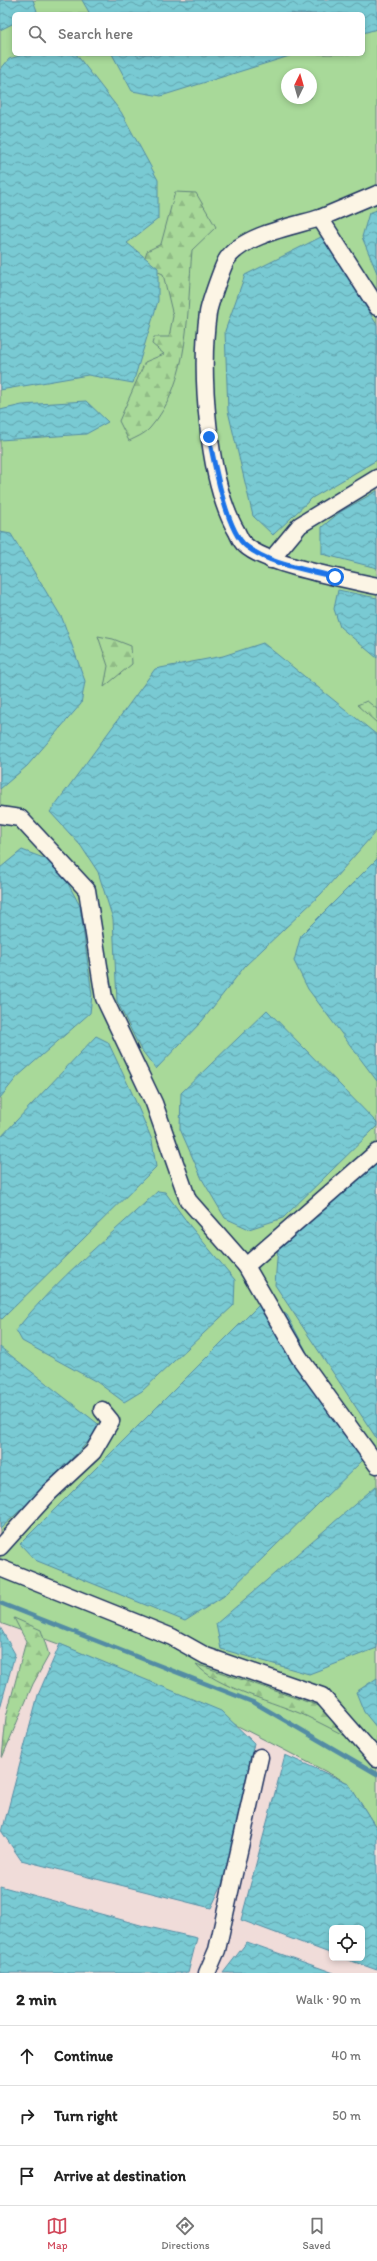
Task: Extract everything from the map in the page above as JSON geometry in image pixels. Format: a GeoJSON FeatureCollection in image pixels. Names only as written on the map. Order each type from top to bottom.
{"type":"FeatureCollection","features":[{"type":"Feature","properties":{"kind":"lane"},"geometry":{"type":"LineString","coordinates":[[377,194],[320,218],[251,239],[227,259],[208,311],[205,352],[209,437],[220,489],[231,523],[244,545],[271,560],[377,586]]}},
{"type":"Feature","properties":{"kind":"lane"},"geometry":{"type":"LineString","coordinates":[[320,218],[377,307]]}},
{"type":"Feature","properties":{"kind":"lane"},"geometry":{"type":"LineString","coordinates":[[271,560],[300,525],[377,478]]}},
{"type":"Feature","properties":{"kind":"lane"},"geometry":{"type":"LineString","coordinates":[[0,815],[20,818],[87,890],[104,998],[154,1103],[188,1200],[246,1266],[299,1357],[377,1465]]}},
{"type":"Feature","properties":{"kind":"lane"},"geometry":{"type":"LineString","coordinates":[[246,1266],[377,1152]]}},
{"type":"Feature","properties":{"kind":"lane"},"geometry":{"type":"LineString","coordinates":[[0,1547],[49,1493],[93,1452],[111,1420],[102,1410]]}},
{"type":"Feature","properties":{"kind":"lane"},"geometry":{"type":"LineString","coordinates":[[0,1568],[172,1637],[206,1656],[322,1696],[377,1759]]}},
{"type":"Feature","properties":{"kind":"lane"},"geometry":{"type":"LineString","coordinates":[[207,1973],[217,1950],[260,1757]]}},
{"type":"Feature","properties":{"kind":"green space"},"geometry":{"type":"Polygon","coordinates":[[[0,0],[377,0],[377,1829],[348,1783],[234,1724],[67,1647],[0,1623],[0,0]]]}},
{"type":"Feature","properties":{"kind":"green space"},"geometry":{"type":"Polygon","coordinates":[[[175,192],[196,193],[216,227],[192,250],[184,344],[180,367],[173,389],[163,410],[150,428],[143,434],[129,441],[119,421],[145,362],[164,354],[152,344],[154,337],[169,337],[173,316],[163,274],[142,265],[147,251],[161,244],[175,192]]]}},
{"type":"Feature","properties":{"kind":"green space"},"geometry":{"type":"Polygon","coordinates":[[[98,636],[113,639],[131,646],[132,664],[104,687],[108,666],[98,636]]]}},
{"type":"Feature","properties":{"kind":"green space"},"geometry":{"type":"Polygon","coordinates":[[[367,701],[377,709],[377,723],[357,705],[367,701]]]}},
{"type":"Feature","properties":{"kind":"green space"},"geometry":{"type":"Polygon","coordinates":[[[14,1618],[41,1630],[49,1655],[33,1684],[2,1758],[6,1717],[26,1641],[14,1618]]]}},
{"type":"Feature","properties":{"kind":"green space"},"geometry":{"type":"Polygon","coordinates":[[[196,1664],[328,1709],[353,1740],[306,1716],[231,1687],[217,1680],[196,1664]]]}},
{"type":"Feature","properties":{"kind":"water"},"geometry":{"type":"Polygon","coordinates":[[[0,0],[33,0],[37,11],[12,12],[12,24],[0,30],[0,0]]]}},
{"type":"Feature","properties":{"kind":"water"},"geometry":{"type":"Polygon","coordinates":[[[82,0],[377,0],[377,29],[365,32],[365,12],[89,12],[82,0]]]}},
{"type":"Feature","properties":{"kind":"water"},"geometry":{"type":"Polygon","coordinates":[[[19,56],[78,56],[121,112],[158,180],[158,219],[127,243],[158,268],[158,301],[133,383],[88,375],[0,390],[0,70],[9,59],[19,56]]]}},
{"type":"Feature","properties":{"kind":"water"},"geometry":{"type":"Polygon","coordinates":[[[113,56],[290,56],[161,96],[132,91],[113,56]]]}},
{"type":"Feature","properties":{"kind":"water"},"geometry":{"type":"Polygon","coordinates":[[[377,210],[377,273],[362,237],[369,213],[377,210]]]}},
{"type":"Feature","properties":{"kind":"water"},"geometry":{"type":"Polygon","coordinates":[[[323,236],[377,325],[377,460],[312,498],[273,535],[253,516],[228,411],[225,331],[245,275],[323,236]]]}},
{"type":"Feature","properties":{"kind":"water"},"geometry":{"type":"Polygon","coordinates":[[[86,401],[108,422],[86,434],[0,440],[0,410],[22,405],[86,401]]]}},
{"type":"Feature","properties":{"kind":"water"},"geometry":{"type":"Polygon","coordinates":[[[377,491],[377,568],[322,554],[322,527],[340,512],[377,491]]]}},
{"type":"Feature","properties":{"kind":"water"},"geometry":{"type":"Polygon","coordinates":[[[0,532],[11,534],[62,618],[85,681],[81,704],[27,766],[0,789],[0,532]]]}},
{"type":"Feature","properties":{"kind":"water"},"geometry":{"type":"Polygon","coordinates":[[[338,590],[377,598],[377,658],[340,627],[334,609],[338,590]]]}},
{"type":"Feature","properties":{"kind":"water"},"geometry":{"type":"Polygon","coordinates":[[[263,643],[377,735],[377,830],[321,894],[245,966],[202,1021],[156,1069],[140,1048],[117,1001],[113,919],[98,872],[81,846],[50,812],[155,669],[223,656],[263,643]]]}},
{"type":"Feature","properties":{"kind":"water"},"geometry":{"type":"Polygon","coordinates":[[[22,850],[57,863],[80,906],[92,995],[90,1013],[17,1077],[0,1098],[0,868],[22,850]]]}},
{"type":"Feature","properties":{"kind":"water"},"geometry":{"type":"Polygon","coordinates":[[[377,859],[377,1081],[308,989],[294,961],[301,935],[377,859]]]}},
{"type":"Feature","properties":{"kind":"water"},"geometry":{"type":"Polygon","coordinates":[[[267,1010],[377,1123],[377,1126],[283,1218],[249,1229],[225,1218],[202,1179],[180,1129],[181,1093],[267,1010]]]}},
{"type":"Feature","properties":{"kind":"water"},"geometry":{"type":"Polygon","coordinates":[[[96,1036],[108,1042],[132,1093],[152,1140],[156,1167],[2,1319],[0,1318],[0,1138],[96,1036]]]}},
{"type":"Feature","properties":{"kind":"water"},"geometry":{"type":"Polygon","coordinates":[[[377,1163],[377,1439],[275,1285],[278,1246],[377,1163]]]}},
{"type":"Feature","properties":{"kind":"water"},"geometry":{"type":"Polygon","coordinates":[[[158,1191],[165,1192],[190,1226],[235,1280],[234,1305],[142,1391],[124,1402],[97,1382],[22,1341],[16,1330],[48,1293],[66,1275],[158,1191]]]}},
{"type":"Feature","properties":{"kind":"water"},"geometry":{"type":"Polygon","coordinates":[[[264,1300],[287,1315],[364,1459],[224,1596],[185,1621],[35,1560],[20,1544],[264,1300]]]}},
{"type":"Feature","properties":{"kind":"water"},"geometry":{"type":"Polygon","coordinates":[[[0,1347],[102,1427],[41,1491],[0,1529],[0,1347]]]}},
{"type":"Feature","properties":{"kind":"water"},"geometry":{"type":"Polygon","coordinates":[[[376,1486],[377,1648],[309,1674],[221,1649],[216,1624],[376,1486]]]}},
{"type":"Feature","properties":{"kind":"water"},"geometry":{"type":"Polygon","coordinates":[[[0,1627],[15,1654],[0,1708],[0,1627]]]}},
{"type":"Feature","properties":{"kind":"water"},"geometry":{"type":"Polygon","coordinates":[[[60,1644],[221,1711],[254,1743],[224,1880],[211,1908],[21,1860],[2,1832],[38,1695],[60,1644]]]}},
{"type":"Feature","properties":{"kind":"water"},"geometry":{"type":"Polygon","coordinates":[[[377,1678],[377,1728],[364,1712],[356,1692],[377,1678]]]}},
{"type":"Feature","properties":{"kind":"water"},"geometry":{"type":"Polygon","coordinates":[[[285,1755],[348,1783],[377,1829],[377,1970],[352,1961],[365,1961],[365,1925],[329,1925],[329,1953],[241,1920],[285,1755]]]}},
{"type":"Feature","properties":{"kind":"water"},"geometry":{"type":"Polygon","coordinates":[[[0,1886],[144,1926],[197,1938],[188,1973],[0,1973],[0,1886]]]}},
{"type":"Feature","properties":{"kind":"water"},"geometry":{"type":"Polygon","coordinates":[[[247,1942],[334,1973],[223,1973],[247,1942]]]}},
{"type":"Feature","properties":{"kind":"waterway"},"geometry":{"type":"LineString","coordinates":[[0,1603],[255,1703],[377,1774]]}},
{"type":"Feature","properties":{"kind":"route"},"geometry":{"type":"LineString","coordinates":[[209,437],[220,489],[231,523],[244,545],[271,560],[335,577]]}}]}
